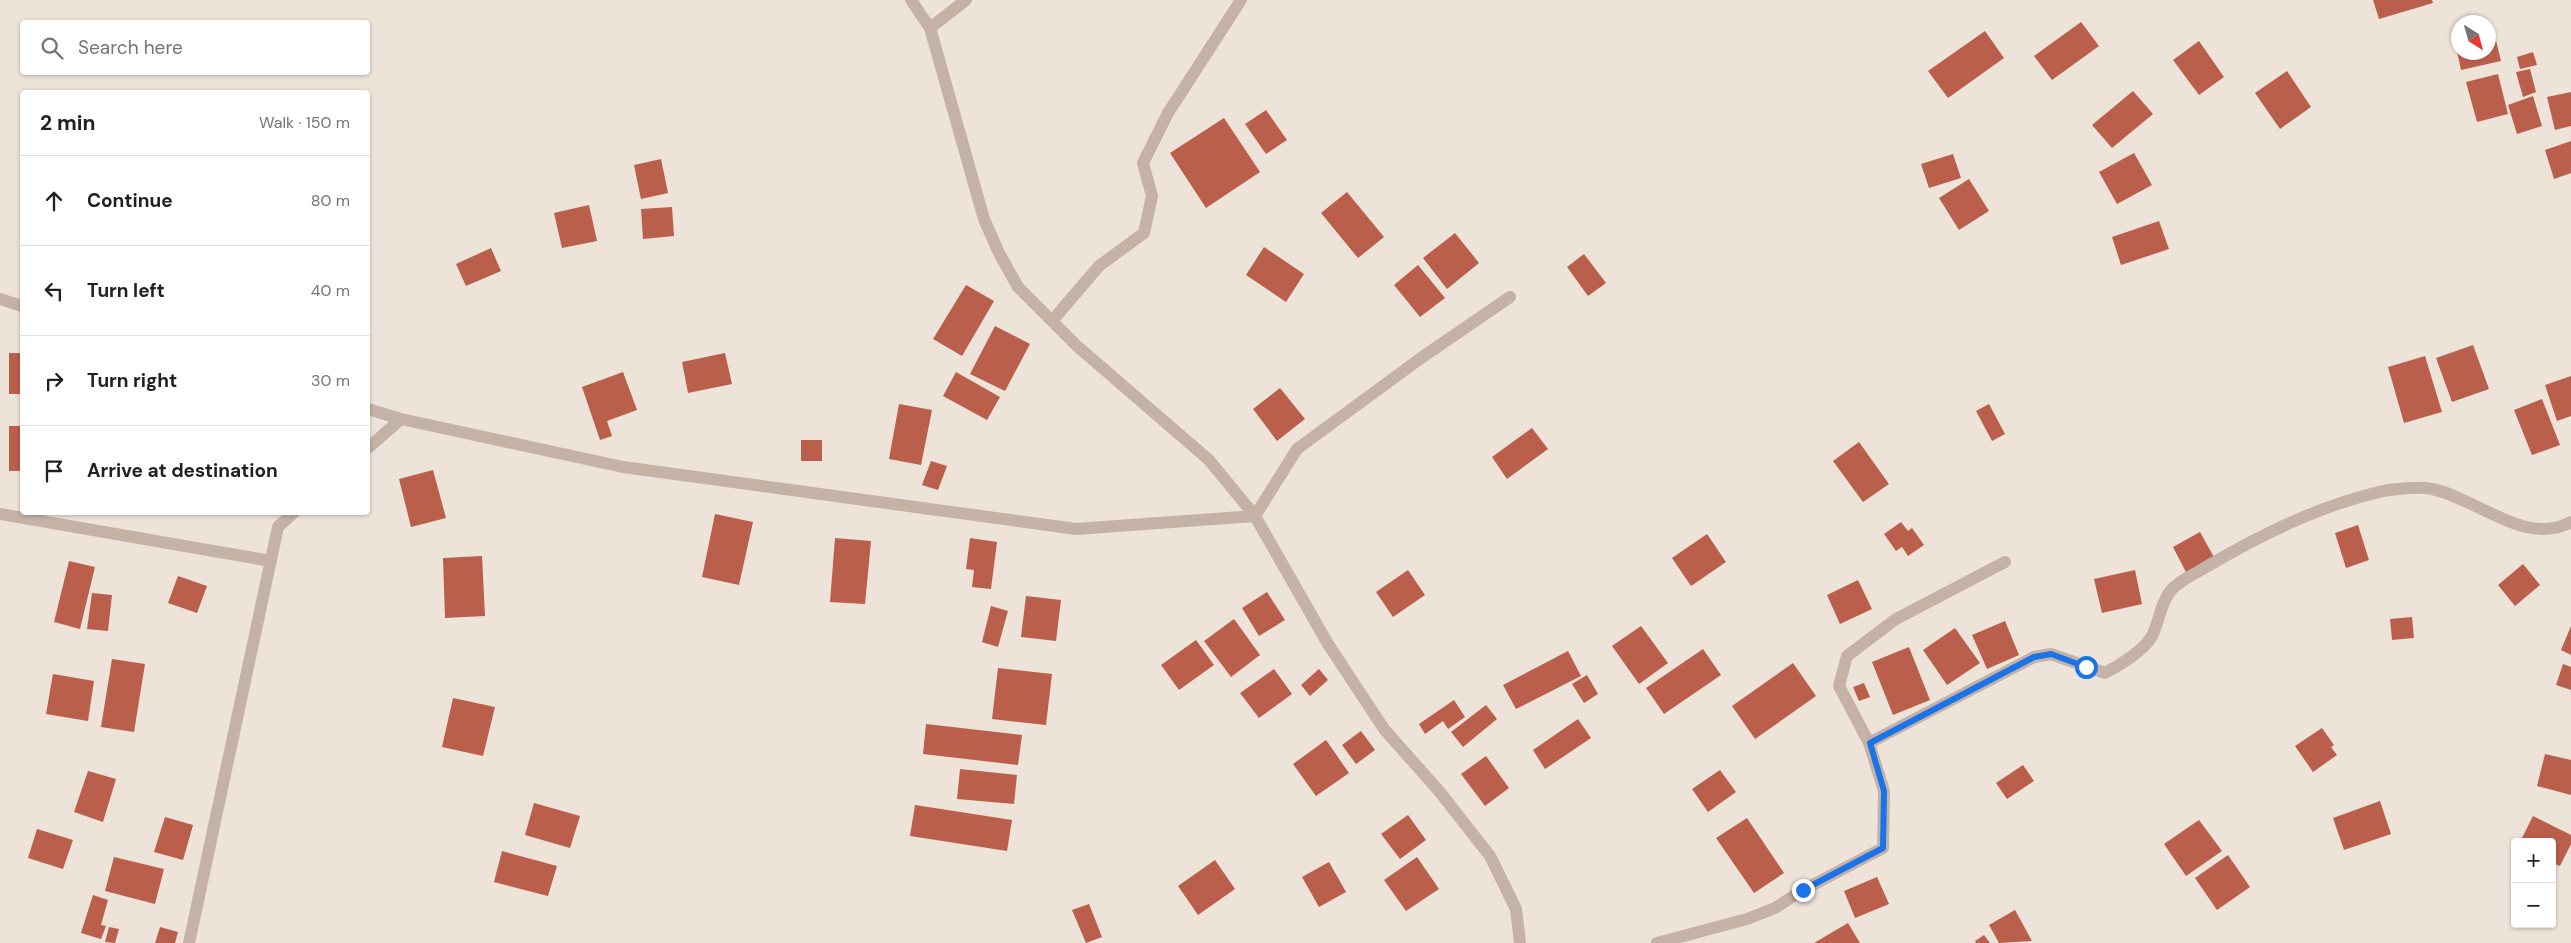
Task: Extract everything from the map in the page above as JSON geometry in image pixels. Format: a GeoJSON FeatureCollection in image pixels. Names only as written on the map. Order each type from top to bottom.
{"type":"FeatureCollection","features":[{"type":"Feature","properties":{"kind":"street"},"geometry":{"type":"LineString","coordinates":[[912,0],[930,28],[984,219],[999,253],[1018,286],[1077,346],[1209,460],[1254,516],[1328,644],[1384,729],[1439,791],[1490,856],[1516,909],[1520,943]]}},
{"type":"Feature","properties":{"kind":"street"},"geometry":{"type":"LineString","coordinates":[[930,28],[966,0]]}},
{"type":"Feature","properties":{"kind":"street"},"geometry":{"type":"LineString","coordinates":[[1052,321],[1099,266],[1144,234],[1152,196],[1143,163],[1168,113],[1241,0]]}},
{"type":"Feature","properties":{"kind":"street"},"geometry":{"type":"LineString","coordinates":[[1254,516],[1298,449],[1421,358],[1510,297]]}},
{"type":"Feature","properties":{"kind":"street"},"geometry":{"type":"LineString","coordinates":[[0,299],[20,305]]}},
{"type":"Feature","properties":{"kind":"street"},"geometry":{"type":"LineString","coordinates":[[370,410],[401,419],[623,467],[1076,529],[1254,516]]}},
{"type":"Feature","properties":{"kind":"street"},"geometry":{"type":"LineString","coordinates":[[370,446],[401,419]]}},
{"type":"Feature","properties":{"kind":"street"},"geometry":{"type":"LineString","coordinates":[[1870,743],[2034,657],[2051,654],[2105,673],[2125,662],[2152,637],[2169,592],[2241,546],[2334,504],[2382,491],[2432,488],[2521,525],[2544,530],[2559,529],[2571,522]]}},
{"type":"Feature","properties":{"kind":"street"},"geometry":{"type":"LineString","coordinates":[[0,514],[271,561]]}},
{"type":"Feature","properties":{"kind":"street"},"geometry":{"type":"LineString","coordinates":[[189,943],[278,527],[291,515]]}},
{"type":"Feature","properties":{"kind":"street"},"geometry":{"type":"LineString","coordinates":[[1657,943],[1747,919],[1775,908],[1803,890],[1883,848],[1884,791],[1870,743],[1839,686],[1847,656],[1896,619],[2005,562]]}},
{"type":"Feature","properties":{"kind":"building"},"geometry":{"type":"Polygon","coordinates":[[[2373,0],[2432,0],[2433,3],[2379,19],[2373,0]]]}},
{"type":"Feature","properties":{"kind":"building"},"geometry":{"type":"Polygon","coordinates":[[[2081,22],[2099,46],[2052,80],[2034,56],[2081,22]]]}},
{"type":"Feature","properties":{"kind":"building"},"geometry":{"type":"Polygon","coordinates":[[[1985,31],[2004,58],[1948,98],[1928,71],[1985,31]]]}},
{"type":"Feature","properties":{"kind":"building"},"geometry":{"type":"Polygon","coordinates":[[[2496,40],[2501,61],[2461,70],[2459,60],[2496,60],[2496,40]]]}},
{"type":"Feature","properties":{"kind":"building"},"geometry":{"type":"Polygon","coordinates":[[[2199,41],[2224,77],[2199,95],[2173,60],[2199,41]]]}},
{"type":"Feature","properties":{"kind":"building"},"geometry":{"type":"Polygon","coordinates":[[[2533,52],[2537,65],[2520,69],[2517,57],[2533,52]]]}},
{"type":"Feature","properties":{"kind":"building"},"geometry":{"type":"Polygon","coordinates":[[[2530,69],[2536,92],[2523,97],[2516,72],[2530,69]]]}},
{"type":"Feature","properties":{"kind":"building"},"geometry":{"type":"Polygon","coordinates":[[[2287,71],[2311,107],[2280,129],[2255,93],[2287,71]]]}},
{"type":"Feature","properties":{"kind":"building"},"geometry":{"type":"Polygon","coordinates":[[[2498,74],[2508,114],[2477,122],[2466,82],[2498,74]]]}},
{"type":"Feature","properties":{"kind":"building"},"geometry":{"type":"Polygon","coordinates":[[[2133,91],[2153,114],[2112,148],[2092,125],[2133,91]]]}},
{"type":"Feature","properties":{"kind":"building"},"geometry":{"type":"Polygon","coordinates":[[[2571,92],[2571,126],[2555,130],[2547,97],[2571,92]]]}},
{"type":"Feature","properties":{"kind":"building"},"geometry":{"type":"Polygon","coordinates":[[[2533,96],[2542,126],[2517,134],[2508,105],[2533,96]]]}},
{"type":"Feature","properties":{"kind":"building"},"geometry":{"type":"Polygon","coordinates":[[[1266,110],[1287,140],[1266,154],[1245,124],[1266,110]]]}},
{"type":"Feature","properties":{"kind":"building"},"geometry":{"type":"Polygon","coordinates":[[[1224,118],[1260,172],[1206,208],[1170,153],[1224,118]]]}},
{"type":"Feature","properties":{"kind":"building"},"geometry":{"type":"Polygon","coordinates":[[[2571,141],[2571,173],[2554,179],[2545,150],[2571,141]]]}},
{"type":"Feature","properties":{"kind":"building"},"geometry":{"type":"Polygon","coordinates":[[[2134,153],[2152,185],[2117,204],[2099,172],[2134,153]]]}},
{"type":"Feature","properties":{"kind":"building"},"geometry":{"type":"Polygon","coordinates":[[[1953,154],[1961,178],[1929,188],[1921,164],[1953,154]]]}},
{"type":"Feature","properties":{"kind":"building"},"geometry":{"type":"Polygon","coordinates":[[[661,159],[668,193],[641,199],[634,165],[661,159]]]}},
{"type":"Feature","properties":{"kind":"building"},"geometry":{"type":"Polygon","coordinates":[[[1969,179],[1989,211],[1959,230],[1939,198],[1969,179]]]}},
{"type":"Feature","properties":{"kind":"building"},"geometry":{"type":"Polygon","coordinates":[[[1347,192],[1384,237],[1358,258],[1321,213],[1347,192]]]}},
{"type":"Feature","properties":{"kind":"building"},"geometry":{"type":"Polygon","coordinates":[[[589,205],[597,241],[562,248],[554,213],[589,205]]]}},
{"type":"Feature","properties":{"kind":"building"},"geometry":{"type":"Polygon","coordinates":[[[672,207],[674,236],[643,239],[641,209],[672,207]]]}},
{"type":"Feature","properties":{"kind":"building"},"geometry":{"type":"Polygon","coordinates":[[[2159,221],[2169,249],[2121,265],[2112,237],[2159,221]]]}},
{"type":"Feature","properties":{"kind":"building"},"geometry":{"type":"Polygon","coordinates":[[[1455,233],[1479,263],[1447,289],[1423,258],[1455,233]]]}},
{"type":"Feature","properties":{"kind":"building"},"geometry":{"type":"Polygon","coordinates":[[[1264,247],[1304,274],[1286,302],[1246,275],[1264,247]]]}},
{"type":"Feature","properties":{"kind":"building"},"geometry":{"type":"Polygon","coordinates":[[[491,248],[501,271],[466,286],[456,264],[491,248]]]}},
{"type":"Feature","properties":{"kind":"building"},"geometry":{"type":"Polygon","coordinates":[[[1584,254],[1606,283],[1588,296],[1567,267],[1584,254]]]}},
{"type":"Feature","properties":{"kind":"building"},"geometry":{"type":"Polygon","coordinates":[[[1418,265],[1445,298],[1420,317],[1394,285],[1418,265]]]}},
{"type":"Feature","properties":{"kind":"building"},"geometry":{"type":"Polygon","coordinates":[[[966,285],[994,301],[962,356],[933,339],[966,285]]]}},
{"type":"Feature","properties":{"kind":"building"},"geometry":{"type":"Polygon","coordinates":[[[995,326],[1030,344],[1005,391],[970,374],[995,326]]]}},
{"type":"Feature","properties":{"kind":"building"},"geometry":{"type":"Polygon","coordinates":[[[2473,345],[2489,389],[2452,402],[2436,358],[2473,345]]]}},
{"type":"Feature","properties":{"kind":"building"},"geometry":{"type":"Polygon","coordinates":[[[9,353],[20,353],[20,394],[9,394],[9,353]]]}},
{"type":"Feature","properties":{"kind":"building"},"geometry":{"type":"Polygon","coordinates":[[[725,353],[732,384],[688,393],[682,362],[725,353]]]}},
{"type":"Feature","properties":{"kind":"building"},"geometry":{"type":"Polygon","coordinates":[[[2425,356],[2442,412],[2404,423],[2388,367],[2425,356]]]}},
{"type":"Feature","properties":{"kind":"building"},"geometry":{"type":"Polygon","coordinates":[[[623,372],[637,410],[607,421],[612,436],[600,440],[582,387],[623,372]]]}},
{"type":"Feature","properties":{"kind":"building"},"geometry":{"type":"Polygon","coordinates":[[[956,372],[1000,397],[987,420],[943,396],[956,372]]]}},
{"type":"Feature","properties":{"kind":"building"},"geometry":{"type":"Polygon","coordinates":[[[2571,376],[2571,416],[2557,421],[2545,385],[2571,376]]]}},
{"type":"Feature","properties":{"kind":"building"},"geometry":{"type":"Polygon","coordinates":[[[1280,388],[1305,419],[1277,441],[1253,409],[1280,388]]]}},
{"type":"Feature","properties":{"kind":"building"},"geometry":{"type":"Polygon","coordinates":[[[2542,399],[2560,445],[2532,455],[2514,410],[2542,399]]]}},
{"type":"Feature","properties":{"kind":"building"},"geometry":{"type":"Polygon","coordinates":[[[899,404],[932,410],[921,465],[889,459],[899,404]]]}},
{"type":"Feature","properties":{"kind":"building"},"geometry":{"type":"Polygon","coordinates":[[[1989,404],[2005,434],[1992,441],[1976,411],[1989,404]]]}},
{"type":"Feature","properties":{"kind":"building"},"geometry":{"type":"Polygon","coordinates":[[[9,426],[20,426],[20,471],[9,471],[9,426]]]}},
{"type":"Feature","properties":{"kind":"building"},"geometry":{"type":"Polygon","coordinates":[[[1532,428],[1548,449],[1507,479],[1492,457],[1532,428]]]}},
{"type":"Feature","properties":{"kind":"building"},"geometry":{"type":"Polygon","coordinates":[[[801,440],[822,440],[822,461],[801,461],[801,440]]]}},
{"type":"Feature","properties":{"kind":"building"},"geometry":{"type":"Polygon","coordinates":[[[1859,442],[1889,484],[1863,502],[1833,461],[1859,442]]]}},
{"type":"Feature","properties":{"kind":"building"},"geometry":{"type":"Polygon","coordinates":[[[931,461],[947,466],[938,490],[922,485],[931,461]]]}},
{"type":"Feature","properties":{"kind":"building"},"geometry":{"type":"Polygon","coordinates":[[[433,470],[446,518],[411,527],[399,479],[433,470]]]}},
{"type":"Feature","properties":{"kind":"building"},"geometry":{"type":"Polygon","coordinates":[[[715,514],[753,522],[739,585],[702,577],[715,514]]]}},
{"type":"Feature","properties":{"kind":"building"},"geometry":{"type":"Polygon","coordinates":[[[1901,522],[1908,531],[1912,528],[1924,545],[1908,556],[1902,547],[1896,551],[1884,534],[1901,522]]]}},
{"type":"Feature","properties":{"kind":"building"},"geometry":{"type":"Polygon","coordinates":[[[2358,525],[2369,560],[2346,568],[2335,533],[2358,525]]]}},
{"type":"Feature","properties":{"kind":"building"},"geometry":{"type":"Polygon","coordinates":[[[2200,532],[2215,559],[2187,574],[2173,547],[2200,532]]]}},
{"type":"Feature","properties":{"kind":"building"},"geometry":{"type":"Polygon","coordinates":[[[1707,534],[1726,562],[1691,586],[1672,558],[1707,534]]]}},
{"type":"Feature","properties":{"kind":"building"},"geometry":{"type":"Polygon","coordinates":[[[835,538],[871,541],[865,604],[830,602],[835,538]]]}},
{"type":"Feature","properties":{"kind":"building"},"geometry":{"type":"Polygon","coordinates":[[[970,538],[997,542],[991,589],[972,587],[974,570],[966,569],[970,538]]]}},
{"type":"Feature","properties":{"kind":"building"},"geometry":{"type":"Polygon","coordinates":[[[482,556],[485,616],[445,618],[443,558],[482,556]]]}},
{"type":"Feature","properties":{"kind":"building"},"geometry":{"type":"Polygon","coordinates":[[[69,561],[95,567],[80,629],[54,622],[69,561]]]}},
{"type":"Feature","properties":{"kind":"building"},"geometry":{"type":"Polygon","coordinates":[[[2523,564],[2540,585],[2515,606],[2498,585],[2523,564]]]}},
{"type":"Feature","properties":{"kind":"building"},"geometry":{"type":"Polygon","coordinates":[[[1408,570],[1425,595],[1393,617],[1376,592],[1408,570]]]}},
{"type":"Feature","properties":{"kind":"building"},"geometry":{"type":"Polygon","coordinates":[[[2135,570],[2142,604],[2102,613],[2094,579],[2135,570]]]}},
{"type":"Feature","properties":{"kind":"building"},"geometry":{"type":"Polygon","coordinates":[[[178,576],[207,586],[197,613],[168,603],[178,576]]]}},
{"type":"Feature","properties":{"kind":"building"},"geometry":{"type":"Polygon","coordinates":[[[1858,580],[1872,609],[1840,624],[1827,595],[1858,580]]]}},
{"type":"Feature","properties":{"kind":"building"},"geometry":{"type":"Polygon","coordinates":[[[1267,592],[1285,620],[1259,636],[1242,608],[1267,592]]]}},
{"type":"Feature","properties":{"kind":"building"},"geometry":{"type":"Polygon","coordinates":[[[92,593],[112,595],[108,631],[87,629],[92,593]]]}},
{"type":"Feature","properties":{"kind":"building"},"geometry":{"type":"Polygon","coordinates":[[[1026,596],[1061,600],[1056,641],[1021,637],[1026,596]]]}},
{"type":"Feature","properties":{"kind":"building"},"geometry":{"type":"Polygon","coordinates":[[[991,606],[1008,611],[998,647],[982,642],[991,606]]]}},
{"type":"Feature","properties":{"kind":"building"},"geometry":{"type":"Polygon","coordinates":[[[2412,617],[2414,638],[2392,640],[2390,619],[2412,617]]]}},
{"type":"Feature","properties":{"kind":"building"},"geometry":{"type":"Polygon","coordinates":[[[1234,619],[1260,655],[1231,677],[1204,641],[1234,619]]]}},
{"type":"Feature","properties":{"kind":"building"},"geometry":{"type":"Polygon","coordinates":[[[2005,621],[2019,655],[1987,669],[1972,635],[2005,621]]]}},
{"type":"Feature","properties":{"kind":"building"},"geometry":{"type":"Polygon","coordinates":[[[1641,626],[1668,663],[1639,684],[1612,646],[1641,626]]]}},
{"type":"Feature","properties":{"kind":"building"},"geometry":{"type":"Polygon","coordinates":[[[2571,626],[2571,655],[2561,650],[2571,626]]]}},
{"type":"Feature","properties":{"kind":"building"},"geometry":{"type":"Polygon","coordinates":[[[1955,628],[1980,663],[1947,685],[1923,650],[1955,628]]]}},
{"type":"Feature","properties":{"kind":"building"},"geometry":{"type":"Polygon","coordinates":[[[1196,640],[1214,665],[1179,690],[1161,665],[1196,640]]]}},
{"type":"Feature","properties":{"kind":"building"},"geometry":{"type":"Polygon","coordinates":[[[1909,647],[1930,700],[1893,715],[1872,662],[1909,647]]]}},
{"type":"Feature","properties":{"kind":"building"},"geometry":{"type":"Polygon","coordinates":[[[1703,649],[1721,675],[1664,714],[1646,688],[1703,649]]]}},
{"type":"Feature","properties":{"kind":"building"},"geometry":{"type":"Polygon","coordinates":[[[1568,651],[1581,676],[1516,709],[1503,685],[1568,651]]]}},
{"type":"Feature","properties":{"kind":"building"},"geometry":{"type":"Polygon","coordinates":[[[112,659],[145,664],[134,732],[101,727],[112,659]]]}},
{"type":"Feature","properties":{"kind":"building"},"geometry":{"type":"Polygon","coordinates":[[[1793,663],[1816,696],[1755,739],[1732,706],[1793,663]]]}},
{"type":"Feature","properties":{"kind":"building"},"geometry":{"type":"Polygon","coordinates":[[[2563,664],[2571,667],[2571,690],[2556,685],[2563,664]]]}},
{"type":"Feature","properties":{"kind":"building"},"geometry":{"type":"Polygon","coordinates":[[[998,668],[1052,674],[1046,725],[992,719],[998,668]]]}},
{"type":"Feature","properties":{"kind":"building"},"geometry":{"type":"Polygon","coordinates":[[[1274,669],[1292,694],[1259,718],[1240,693],[1274,669]]]}},
{"type":"Feature","properties":{"kind":"building"},"geometry":{"type":"Polygon","coordinates":[[[1319,669],[1328,680],[1310,696],[1301,685],[1319,669]]]}},
{"type":"Feature","properties":{"kind":"building"},"geometry":{"type":"Polygon","coordinates":[[[53,674],[94,681],[88,721],[46,714],[53,674]]]}},
{"type":"Feature","properties":{"kind":"building"},"geometry":{"type":"Polygon","coordinates":[[[1587,675],[1598,694],[1584,703],[1572,684],[1587,675]]]}},
{"type":"Feature","properties":{"kind":"building"},"geometry":{"type":"Polygon","coordinates":[[[1864,683],[1870,697],[1859,701],[1853,687],[1864,683]]]}},
{"type":"Feature","properties":{"kind":"building"},"geometry":{"type":"Polygon","coordinates":[[[453,698],[495,707],[483,756],[442,747],[453,698]]]}},
{"type":"Feature","properties":{"kind":"building"},"geometry":{"type":"Polygon","coordinates":[[[1454,700],[1465,717],[1448,729],[1443,721],[1425,734],[1419,724],[1454,700]]]}},
{"type":"Feature","properties":{"kind":"building"},"geometry":{"type":"Polygon","coordinates":[[[1486,705],[1497,719],[1463,747],[1451,732],[1486,705]]]}},
{"type":"Feature","properties":{"kind":"building"},"geometry":{"type":"Polygon","coordinates":[[[1578,719],[1591,738],[1545,769],[1533,750],[1578,719]]]}},
{"type":"Feature","properties":{"kind":"building"},"geometry":{"type":"Polygon","coordinates":[[[926,724],[1022,735],[1018,765],[923,754],[926,724]]]}},
{"type":"Feature","properties":{"kind":"building"},"geometry":{"type":"Polygon","coordinates":[[[2322,728],[2334,745],[2331,747],[2337,755],[2313,772],[2295,746],[2322,728]]]}},
{"type":"Feature","properties":{"kind":"building"},"geometry":{"type":"Polygon","coordinates":[[[1361,731],[1375,750],[1356,764],[1342,745],[1361,731]]]}},
{"type":"Feature","properties":{"kind":"building"},"geometry":{"type":"Polygon","coordinates":[[[1326,740],[1349,773],[1316,796],[1293,764],[1326,740]]]}},
{"type":"Feature","properties":{"kind":"building"},"geometry":{"type":"Polygon","coordinates":[[[2545,754],[2571,760],[2571,795],[2537,786],[2545,754]]]}},
{"type":"Feature","properties":{"kind":"building"},"geometry":{"type":"Polygon","coordinates":[[[1486,756],[1509,788],[1485,806],[1461,774],[1486,756]]]}},
{"type":"Feature","properties":{"kind":"building"},"geometry":{"type":"Polygon","coordinates":[[[2023,765],[2034,781],[2007,799],[1996,783],[2023,765]]]}},
{"type":"Feature","properties":{"kind":"building"},"geometry":{"type":"Polygon","coordinates":[[[960,769],[1017,775],[1014,804],[957,799],[960,769]]]}},
{"type":"Feature","properties":{"kind":"building"},"geometry":{"type":"Polygon","coordinates":[[[1720,770],[1736,792],[1708,812],[1692,789],[1720,770]]]}},
{"type":"Feature","properties":{"kind":"building"},"geometry":{"type":"Polygon","coordinates":[[[88,771],[116,779],[103,822],[74,812],[88,771]]]}},
{"type":"Feature","properties":{"kind":"building"},"geometry":{"type":"Polygon","coordinates":[[[2380,801],[2391,834],[2344,850],[2333,818],[2380,801]]]}},
{"type":"Feature","properties":{"kind":"building"},"geometry":{"type":"Polygon","coordinates":[[[534,803],[580,816],[570,848],[525,835],[534,803]]]}},
{"type":"Feature","properties":{"kind":"building"},"geometry":{"type":"Polygon","coordinates":[[[915,805],[1012,820],[1007,851],[910,836],[915,805]]]}},
{"type":"Feature","properties":{"kind":"building"},"geometry":{"type":"Polygon","coordinates":[[[1408,815],[1426,840],[1400,859],[1381,834],[1408,815]]]}},
{"type":"Feature","properties":{"kind":"building"},"geometry":{"type":"Polygon","coordinates":[[[2533,816],[2571,835],[2571,844],[2560,866],[2556,864],[2556,838],[2522,838],[2533,816]]]}},
{"type":"Feature","properties":{"kind":"building"},"geometry":{"type":"Polygon","coordinates":[[[165,817],[193,825],[183,860],[154,852],[165,817]]]}},
{"type":"Feature","properties":{"kind":"building"},"geometry":{"type":"Polygon","coordinates":[[[1747,818],[1784,873],[1754,893],[1716,838],[1747,818]]]}},
{"type":"Feature","properties":{"kind":"building"},"geometry":{"type":"Polygon","coordinates":[[[2199,820],[2222,851],[2186,876],[2164,844],[2199,820]]]}},
{"type":"Feature","properties":{"kind":"building"},"geometry":{"type":"Polygon","coordinates":[[[37,829],[73,840],[63,869],[28,858],[37,829]]]}},
{"type":"Feature","properties":{"kind":"building"},"geometry":{"type":"Polygon","coordinates":[[[502,851],[557,866],[548,896],[494,882],[502,851]]]}},
{"type":"Feature","properties":{"kind":"building"},"geometry":{"type":"Polygon","coordinates":[[[2228,855],[2250,887],[2217,910],[2195,878],[2228,855]]]}},
{"type":"Feature","properties":{"kind":"building"},"geometry":{"type":"Polygon","coordinates":[[[114,857],[164,869],[155,904],[105,891],[114,857]]]}},
{"type":"Feature","properties":{"kind":"building"},"geometry":{"type":"Polygon","coordinates":[[[1417,857],[1439,889],[1406,911],[1384,880],[1417,857]]]}},
{"type":"Feature","properties":{"kind":"building"},"geometry":{"type":"Polygon","coordinates":[[[1215,860],[1235,889],[1198,915],[1178,886],[1215,860]]]}},
{"type":"Feature","properties":{"kind":"building"},"geometry":{"type":"Polygon","coordinates":[[[1329,862],[1346,892],[1319,907],[1302,877],[1329,862]]]}},
{"type":"Feature","properties":{"kind":"building"},"geometry":{"type":"Polygon","coordinates":[[[1877,877],[1889,904],[1855,918],[1844,891],[1877,877]]]}},
{"type":"Feature","properties":{"kind":"building"},"geometry":{"type":"Polygon","coordinates":[[[93,895],[108,900],[101,925],[106,926],[101,939],[81,933],[93,895]]]}},
{"type":"Feature","properties":{"kind":"building"},"geometry":{"type":"Polygon","coordinates":[[[1089,904],[1102,937],[1086,943],[1072,910],[1089,904]]]}},
{"type":"Feature","properties":{"kind":"building"},"geometry":{"type":"Polygon","coordinates":[[[2015,910],[2032,941],[1999,943],[1989,925],[2015,910]]]}},
{"type":"Feature","properties":{"kind":"building"},"geometry":{"type":"Polygon","coordinates":[[[1848,923],[1860,943],[1814,943],[1848,923]]]}},
{"type":"Feature","properties":{"kind":"building"},"geometry":{"type":"Polygon","coordinates":[[[109,927],[119,929],[115,943],[105,942],[109,927]]]}},
{"type":"Feature","properties":{"kind":"building"},"geometry":{"type":"Polygon","coordinates":[[[160,927],[178,932],[175,943],[155,943],[160,927]]]}},
{"type":"Feature","properties":{"kind":"building"},"geometry":{"type":"Polygon","coordinates":[[[1984,935],[1990,943],[1976,943],[1975,941],[1984,935]]]}},
{"type":"Feature","properties":{"kind":"route"},"geometry":{"type":"LineString","coordinates":[[1803,890],[1883,848],[1884,791],[1870,743],[2034,657],[2051,654],[2086,667]]}}]}
